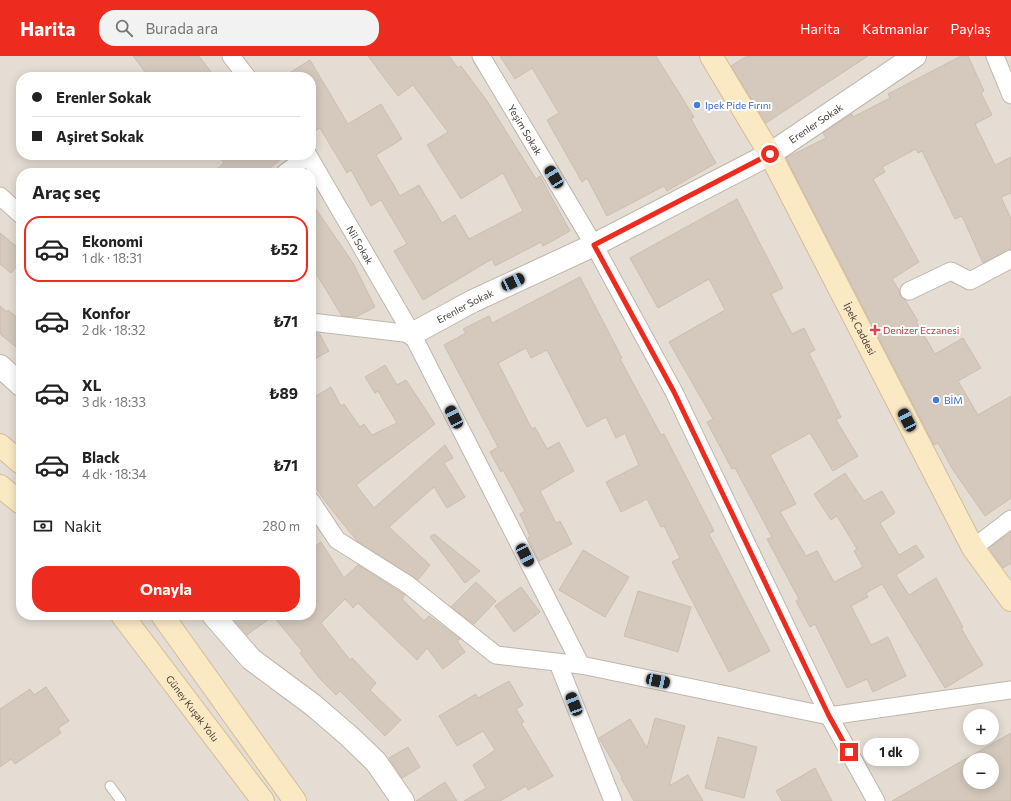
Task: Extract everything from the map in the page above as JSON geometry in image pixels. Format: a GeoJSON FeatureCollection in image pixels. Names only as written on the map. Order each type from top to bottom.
{"type":"FeatureCollection","features":[{"type":"Feature","properties":{"kind":"main road","name":"İpek Caddesi"},"geometry":{"type":"LineString","coordinates":[[711,56],[770,154],[973,548],[1011,600]]}},
{"type":"Feature","properties":{"kind":"main road"},"geometry":{"type":"LineString","coordinates":[[0,445],[16,458]]}},
{"type":"Feature","properties":{"kind":"main road"},"geometry":{"type":"LineString","coordinates":[[0,486],[16,499]]}},
{"type":"Feature","properties":{"kind":"main road","name":"Güney Kuşak Yolu"},"geometry":{"type":"LineString","coordinates":[[126,620],[263,801]]}},
{"type":"Feature","properties":{"kind":"main road"},"geometry":{"type":"LineString","coordinates":[[166,620],[295,801]]}},
{"type":"Feature","properties":{"kind":"street"},"geometry":{"type":"LineString","coordinates":[[231,56],[243,72]]}},
{"type":"Feature","properties":{"kind":"street","name":"Yeşim Sokak"},"geometry":{"type":"LineString","coordinates":[[481,56],[594,245],[674,392],[829,716],[876,801]]}},
{"type":"Feature","properties":{"kind":"street","name":"Erenler Sokak"},"geometry":{"type":"LineString","coordinates":[[412,334],[473,301],[594,245],[770,154],[915,56]]}},
{"type":"Feature","properties":{"kind":"street"},"geometry":{"type":"LineString","coordinates":[[995,56],[1011,95]]}},
{"type":"Feature","properties":{"kind":"street"},"geometry":{"type":"LineString","coordinates":[[291,168],[302,160]]}},
{"type":"Feature","properties":{"kind":"street","name":"Nil Sokak"},"geometry":{"type":"LineString","coordinates":[[316,169],[412,334],[581,665]]}},
{"type":"Feature","properties":{"kind":"street"},"geometry":{"type":"LineString","coordinates":[[0,196],[16,210]]}},
{"type":"Feature","properties":{"kind":"street"},"geometry":{"type":"LineString","coordinates":[[909,291],[951,271],[970,281],[1011,259]]}},
{"type":"Feature","properties":{"kind":"street"},"geometry":{"type":"LineString","coordinates":[[316,323],[412,334]]}},
{"type":"Feature","properties":{"kind":"street"},"geometry":{"type":"LineString","coordinates":[[0,366],[16,380]]}},
{"type":"Feature","properties":{"kind":"street"},"geometry":{"type":"LineString","coordinates":[[316,508],[337,540],[407,584],[496,655],[581,665],[829,716],[1011,690]]}},
{"type":"Feature","properties":{"kind":"street"},"geometry":{"type":"LineString","coordinates":[[973,548],[1011,519]]}},
{"type":"Feature","properties":{"kind":"street"},"geometry":{"type":"LineString","coordinates":[[217,620],[251,659],[313,705],[376,762],[403,801]]}},
{"type":"Feature","properties":{"kind":"street"},"geometry":{"type":"LineString","coordinates":[[558,663],[613,801]]}},
{"type":"Feature","properties":{"kind":"lane"},"geometry":{"type":"LineString","coordinates":[[110,786],[121,801]]}},
{"type":"Feature","properties":{"kind":"shaded area"},"geometry":{"type":"Polygon","coordinates":[[[0,56],[1011,56],[1011,801],[0,801],[0,56]]]}},
{"type":"Feature","properties":{"kind":"building"},"geometry":{"type":"Polygon","coordinates":[[[133,56],[199,56],[211,72],[145,72],[133,56]]]}},
{"type":"Feature","properties":{"kind":"building"},"geometry":{"type":"Polygon","coordinates":[[[368,56],[449,56],[458,68],[461,66],[487,101],[536,179],[540,176],[570,231],[543,246],[541,242],[495,266],[492,259],[423,300],[394,251],[407,244],[381,200],[371,206],[351,170],[347,173],[320,128],[316,130],[316,72],[291,72],[310,60],[348,124],[381,104],[402,139],[376,155],[400,196],[419,185],[442,223],[455,215],[469,239],[523,211],[503,173],[461,199],[427,145],[448,132],[413,85],[398,96],[368,56]]]}},
{"type":"Feature","properties":{"kind":"building"},"geometry":{"type":"Polygon","coordinates":[[[500,56],[656,56],[694,117],[691,119],[716,163],[667,191],[664,186],[607,216],[587,178],[582,182],[547,120],[559,113],[532,68],[515,79],[500,56]]]}},
{"type":"Feature","properties":{"kind":"building"},"geometry":{"type":"Polygon","coordinates":[[[747,56],[868,56],[766,123],[731,66],[747,56]]]}},
{"type":"Feature","properties":{"kind":"building"},"geometry":{"type":"Polygon","coordinates":[[[961,56],[968,56],[984,91],[981,93],[992,115],[975,124],[995,165],[1011,157],[1011,193],[1001,197],[1011,219],[1011,249],[983,263],[962,216],[955,219],[922,151],[918,153],[916,149],[882,167],[885,172],[873,179],[919,262],[892,279],[899,290],[900,296],[905,300],[918,321],[916,322],[935,354],[963,338],[981,368],[958,381],[978,415],[1011,396],[1011,498],[985,516],[953,470],[938,443],[934,445],[786,158],[826,138],[823,133],[852,114],[853,117],[890,98],[888,94],[961,56]]]}},
{"type":"Feature","properties":{"kind":"building"},"geometry":{"type":"Polygon","coordinates":[[[222,160],[280,160],[270,168],[218,168],[224,163],[222,160]]]}},
{"type":"Feature","properties":{"kind":"building"},"geometry":{"type":"Polygon","coordinates":[[[737,199],[783,288],[771,294],[792,334],[804,328],[815,350],[809,353],[841,417],[836,420],[858,456],[833,471],[810,433],[770,455],[796,504],[780,512],[806,556],[817,551],[834,582],[863,567],[854,551],[857,549],[837,516],[831,520],[814,494],[845,473],[864,501],[882,491],[895,513],[880,523],[899,555],[916,545],[924,557],[896,575],[909,595],[936,578],[963,627],[961,628],[983,665],[945,688],[882,584],[866,593],[868,597],[851,606],[871,645],[888,637],[906,676],[873,692],[867,679],[847,688],[815,624],[810,627],[796,601],[799,599],[767,539],[772,537],[735,468],[732,469],[718,443],[707,422],[713,419],[669,342],[725,310],[709,279],[658,308],[630,258],[737,199]]]}},
{"type":"Feature","properties":{"kind":"building"},"geometry":{"type":"Polygon","coordinates":[[[316,209],[353,263],[375,307],[356,317],[342,316],[316,273],[316,209]]]}},
{"type":"Feature","properties":{"kind":"building"},"geometry":{"type":"Polygon","coordinates":[[[0,233],[16,246],[16,267],[11,273],[0,264],[0,233]]]}},
{"type":"Feature","properties":{"kind":"building"},"geometry":{"type":"Polygon","coordinates":[[[580,277],[622,358],[620,359],[661,435],[664,434],[714,531],[709,534],[770,651],[729,672],[672,562],[680,558],[664,526],[661,527],[647,499],[621,512],[606,482],[639,465],[625,433],[616,438],[606,417],[587,427],[547,350],[531,358],[526,348],[498,363],[532,429],[535,427],[547,449],[559,442],[574,471],[540,491],[556,523],[560,521],[572,544],[539,561],[528,538],[530,536],[520,514],[525,511],[503,470],[501,472],[490,452],[498,447],[444,345],[466,333],[463,329],[489,316],[492,323],[580,277]]]}},
{"type":"Feature","properties":{"kind":"building"},"geometry":{"type":"Polygon","coordinates":[[[0,306],[16,317],[16,347],[0,334],[0,306]]]}},
{"type":"Feature","properties":{"kind":"building"},"geometry":{"type":"Polygon","coordinates":[[[316,333],[319,333],[329,351],[316,358],[316,333]]]}},
{"type":"Feature","properties":{"kind":"building"},"geometry":{"type":"Polygon","coordinates":[[[385,365],[397,385],[406,380],[435,424],[356,485],[374,508],[445,445],[453,458],[444,463],[465,497],[447,508],[434,487],[389,527],[430,565],[418,580],[358,542],[316,488],[316,396],[331,387],[341,406],[344,404],[360,427],[364,424],[372,435],[397,423],[378,391],[375,393],[365,377],[385,365]]]}},
{"type":"Feature","properties":{"kind":"building"},"geometry":{"type":"Polygon","coordinates":[[[1011,532],[1011,563],[1003,568],[989,548],[1011,532]]]}},
{"type":"Feature","properties":{"kind":"building"},"geometry":{"type":"Polygon","coordinates":[[[434,534],[480,571],[465,583],[430,537],[434,534]]]}},
{"type":"Feature","properties":{"kind":"building"},"geometry":{"type":"Polygon","coordinates":[[[321,542],[344,578],[358,565],[405,595],[402,599],[424,621],[429,616],[460,639],[457,641],[465,652],[443,669],[427,648],[417,660],[358,603],[353,608],[345,599],[321,623],[350,660],[352,658],[376,683],[370,690],[401,720],[385,736],[340,691],[336,695],[320,679],[300,653],[302,651],[276,620],[316,620],[316,546],[321,542]]]}},
{"type":"Feature","properties":{"kind":"building"},"geometry":{"type":"Polygon","coordinates":[[[583,550],[629,577],[605,617],[559,590],[583,550]]]}},
{"type":"Feature","properties":{"kind":"building"},"geometry":{"type":"Polygon","coordinates":[[[476,582],[496,601],[474,624],[451,607],[476,582]]]}},
{"type":"Feature","properties":{"kind":"building"},"geometry":{"type":"Polygon","coordinates":[[[521,587],[540,612],[514,632],[495,606],[521,587]]]}},
{"type":"Feature","properties":{"kind":"building"},"geometry":{"type":"Polygon","coordinates":[[[638,591],[691,607],[678,652],[624,636],[638,591]]]}},
{"type":"Feature","properties":{"kind":"building"},"geometry":{"type":"Polygon","coordinates":[[[234,620],[268,620],[247,635],[234,620]]]}},
{"type":"Feature","properties":{"kind":"building"},"geometry":{"type":"Polygon","coordinates":[[[509,681],[523,705],[516,709],[524,722],[521,723],[553,776],[528,790],[526,786],[500,801],[464,801],[486,788],[473,765],[495,750],[483,731],[457,746],[439,716],[476,694],[478,698],[509,681]]]}},
{"type":"Feature","properties":{"kind":"building"},"geometry":{"type":"Polygon","coordinates":[[[46,687],[69,721],[58,728],[61,733],[15,764],[11,759],[0,767],[0,709],[30,689],[34,695],[46,687]]]}},
{"type":"Feature","properties":{"kind":"building"},"geometry":{"type":"Polygon","coordinates":[[[655,718],[685,726],[669,786],[688,775],[703,801],[634,801],[599,738],[630,719],[647,748],[655,718]]]}},
{"type":"Feature","properties":{"kind":"building"},"geometry":{"type":"Polygon","coordinates":[[[1011,733],[1011,801],[892,801],[963,760],[963,789],[999,789],[999,753],[976,753],[990,745],[999,745],[999,740],[1011,733]]]}},
{"type":"Feature","properties":{"kind":"building"},"geometry":{"type":"Polygon","coordinates":[[[718,737],[757,747],[744,798],[705,788],[718,737]]]}},
{"type":"Feature","properties":{"kind":"building"},"geometry":{"type":"Polygon","coordinates":[[[408,747],[420,767],[402,778],[389,758],[408,747]]]}},
{"type":"Feature","properties":{"kind":"building"},"geometry":{"type":"Polygon","coordinates":[[[815,768],[832,801],[782,801],[776,791],[815,768]]]}},
{"type":"Feature","properties":{"kind":"building"},"geometry":{"type":"Polygon","coordinates":[[[445,782],[457,801],[416,801],[445,782]]]}},
{"type":"Feature","properties":{"kind":"place","name":"Ipek Pide Fırını"},"geometry":{"type":"Point","coordinates":[697,105]}},
{"type":"Feature","properties":{"kind":"place","name":"Denizer Eczanesi"},"geometry":{"type":"Point","coordinates":[875,330]}},
{"type":"Feature","properties":{"kind":"place","name":"BİM"},"geometry":{"type":"Point","coordinates":[936,400]}},
{"type":"Feature","properties":{"kind":"route"},"geometry":{"type":"LineString","coordinates":[[770,154],[594,245],[674,392],[829,716],[849,752]]}}]}
